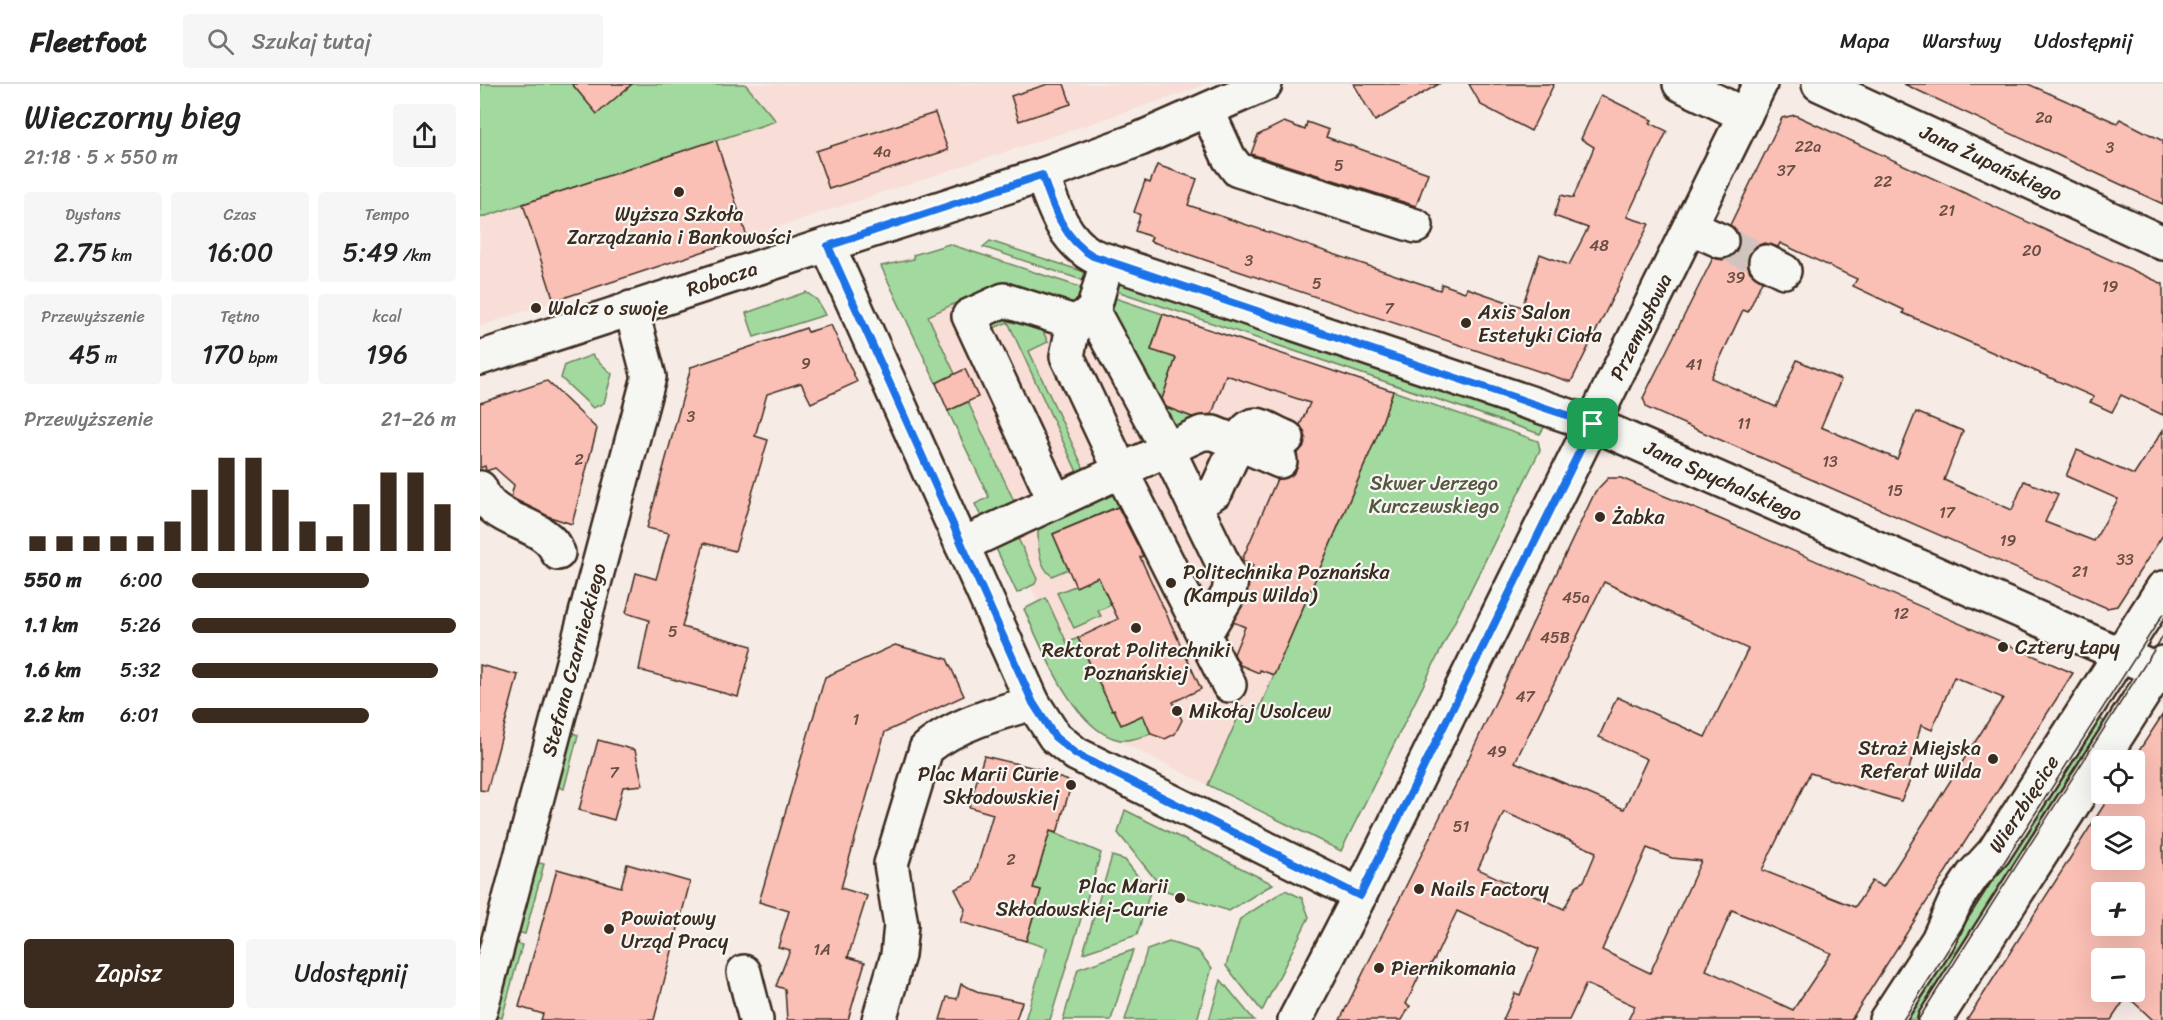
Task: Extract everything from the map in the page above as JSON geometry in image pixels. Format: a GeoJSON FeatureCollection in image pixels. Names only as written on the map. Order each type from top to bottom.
{"type":"FeatureCollection","features":[{"type":"Feature","properties":{"kind":"street","name":"Robocza"},"geometry":{"type":"LineString","coordinates":[[480,358],[1042,175],[1140,139],[1265,84]]}},
{"type":"Feature","properties":{"kind":"street"},"geometry":{"type":"LineString","coordinates":[[1680,84],[1745,115]]}},
{"type":"Feature","properties":{"kind":"street","name":"Przemysłowa"},"geometry":{"type":"LineString","coordinates":[[1295,1020],[1360,896],[1760,84]]}},
{"type":"Feature","properties":{"kind":"street","name":"Jana Żupańskiego"},"geometry":{"type":"LineString","coordinates":[[1818,84],[2163,243]]}},
{"type":"Feature","properties":{"kind":"street"},"geometry":{"type":"LineString","coordinates":[[1207,110],[1229,158],[1238,170],[1416,226]]}},
{"type":"Feature","properties":{"kind":"street","name":"Jana Spychalskiego"},"geometry":{"type":"LineString","coordinates":[[1042,175],[1067,235],[1079,248],[1107,261],[1593,424],[2120,655],[2161,669]]}},
{"type":"Feature","properties":{"kind":"street"},"geometry":{"type":"LineString","coordinates":[[1690,227],[1721,241]]}},
{"type":"Feature","properties":{"kind":"street"},"geometry":{"type":"LineString","coordinates":[[828,246],[1033,703],[1055,737],[1076,754],[1360,896]]}},
{"type":"Feature","properties":{"kind":"street"},"geometry":{"type":"LineString","coordinates":[[1107,261],[1067,356],[1121,471],[1229,685]]}},
{"type":"Feature","properties":{"kind":"street"},"geometry":{"type":"LineString","coordinates":[[1055,501],[969,316],[1004,300],[1083,317],[1167,448],[1232,580],[1232,587],[1204,635]]}},
{"type":"Feature","properties":{"kind":"street","name":"Stefana Czarnieckiego"},"geometry":{"type":"LineString","coordinates":[[480,1011],[649,377],[631,308]]}},
{"type":"Feature","properties":{"kind":"street"},"geometry":{"type":"LineString","coordinates":[[1195,504],[1213,495],[1249,425],[1255,425],[1283,450]]}},
{"type":"Feature","properties":{"kind":"street"},"geometry":{"type":"LineString","coordinates":[[962,545],[1202,433],[1213,434],[1238,443]]}},
{"type":"Feature","properties":{"kind":"street"},"geometry":{"type":"LineString","coordinates":[[480,489],[489,504],[554,542],[558,553]]}},
{"type":"Feature","properties":{"kind":"street","name":"Wierzbięcice"},"geometry":{"type":"LineString","coordinates":[[1886,1020],[1938,940],[1956,900],[1973,875],[1994,852],[2163,588]]}},
{"type":"Feature","properties":{"kind":"street","name":"Wierzbięcice"},"geometry":{"type":"LineString","coordinates":[[1935,1020],[2161,669]]}},
{"type":"Feature","properties":{"kind":"street"},"geometry":{"type":"LineString","coordinates":[[879,1020],[898,955],[901,925],[891,864],[926,749],[940,737],[1033,703]]}},
{"type":"Feature","properties":{"kind":"street"},"geometry":{"type":"LineString","coordinates":[[744,972],[756,1020]]}},
{"type":"Feature","properties":{"kind":"shaded area"},"geometry":{"type":"Polygon","coordinates":[[[480,84],[1204,84],[1195,89],[480,326],[480,84]]]}},
{"type":"Feature","properties":{"kind":"shaded area","name":"Politechnika Poznańska (Kampus Wilda)"},"geometry":{"type":"Polygon","coordinates":[[[950,244],[1393,391],[1377,436],[1224,793],[1097,730],[883,266],[950,244]]]}},
{"type":"Feature","properties":{"kind":"green space"},"geometry":{"type":"Polygon","coordinates":[[[480,84],[572,84],[597,113],[632,84],[745,84],[776,121],[480,218],[480,84]]]}},
{"type":"Feature","properties":{"kind":"green space"},"geometry":{"type":"Polygon","coordinates":[[[990,241],[1094,275],[1091,283],[983,247],[990,241]]]}},
{"type":"Feature","properties":{"kind":"green space"},"geometry":{"type":"Polygon","coordinates":[[[949,244],[1089,290],[1077,309],[998,283],[928,316],[955,374],[936,383],[881,266],[914,259],[913,255],[949,244]]]}},
{"type":"Feature","properties":{"kind":"green space"},"geometry":{"type":"Polygon","coordinates":[[[1112,281],[1545,426],[1540,434],[1108,288],[1112,281]]]}},
{"type":"Feature","properties":{"kind":"green space"},"geometry":{"type":"Polygon","coordinates":[[[806,292],[817,300],[825,315],[754,337],[746,313],[806,292]]]}},
{"type":"Feature","properties":{"kind":"green space"},"geometry":{"type":"Polygon","coordinates":[[[1106,295],[1163,314],[1151,349],[1176,358],[1160,405],[1208,423],[1124,451],[1142,442],[1096,342],[1077,351],[1106,295]]]}},
{"type":"Feature","properties":{"kind":"green space"},"geometry":{"type":"Polygon","coordinates":[[[997,315],[1039,323],[1048,342],[1029,351],[1084,469],[1102,461],[1098,470],[1058,481],[1077,472],[1008,322],[989,330],[997,315]]]}},
{"type":"Feature","properties":{"kind":"green space"},"geometry":{"type":"Polygon","coordinates":[[[592,355],[612,374],[604,403],[593,408],[561,378],[565,365],[592,355]]]}},
{"type":"Feature","properties":{"kind":"green space","name":"Skwer Jerzego Kurczewskiego"},"geometry":{"type":"Polygon","coordinates":[[[1393,391],[1538,441],[1540,450],[1341,851],[1208,785],[1243,706],[1258,712],[1377,436],[1393,391]]]}},
{"type":"Feature","properties":{"kind":"green space"},"geometry":{"type":"Polygon","coordinates":[[[968,402],[1014,501],[1036,491],[1034,499],[984,523],[975,504],[989,497],[948,411],[968,402]]]}},
{"type":"Feature","properties":{"kind":"green space"},"geometry":{"type":"Polygon","coordinates":[[[1108,488],[1128,502],[1053,534],[1068,569],[1052,576],[1043,565],[1041,558],[1038,521],[1108,488]]]}},
{"type":"Feature","properties":{"kind":"green space"},"geometry":{"type":"Polygon","coordinates":[[[1015,532],[1037,579],[1035,584],[1017,593],[993,542],[1015,532]]]}},
{"type":"Feature","properties":{"kind":"green space"},"geometry":{"type":"Polygon","coordinates":[[[1098,577],[1111,605],[1098,611],[1101,616],[1074,628],[1057,593],[1098,577]]]}},
{"type":"Feature","properties":{"kind":"green space"},"geometry":{"type":"Polygon","coordinates":[[[1046,598],[1067,643],[1078,638],[1097,681],[1122,724],[1143,715],[1151,734],[1120,740],[1103,734],[1074,705],[1050,665],[1024,609],[1046,598]]]}},
{"type":"Feature","properties":{"kind":"green space"},"geometry":{"type":"Polygon","coordinates":[[[2094,715],[2111,726],[2096,750],[2091,750],[2091,757],[1923,1020],[1899,1020],[2094,715]]]}},
{"type":"Feature","properties":{"kind":"green space"},"geometry":{"type":"Polygon","coordinates":[[[570,732],[578,735],[564,789],[556,786],[570,732]]]}},
{"type":"Feature","properties":{"kind":"green space"},"geometry":{"type":"Polygon","coordinates":[[[1125,810],[1273,884],[1229,911],[1164,890],[1118,833],[1125,810]]]}},
{"type":"Feature","properties":{"kind":"green space"},"geometry":{"type":"Polygon","coordinates":[[[1050,831],[1101,853],[1050,1020],[1025,1020],[1047,948],[1026,941],[1041,890],[1033,888],[1050,831]]]}},
{"type":"Feature","properties":{"kind":"green space"},"geometry":{"type":"Polygon","coordinates":[[[1112,856],[1125,860],[1150,892],[1137,935],[1083,953],[1112,856]]]}},
{"type":"Feature","properties":{"kind":"green space"},"geometry":{"type":"Polygon","coordinates":[[[535,862],[544,864],[525,934],[517,932],[535,862]]]}},
{"type":"Feature","properties":{"kind":"green space"},"geometry":{"type":"Polygon","coordinates":[[[1285,890],[1302,898],[1309,917],[1262,1011],[1226,966],[1240,919],[1285,890]]]}},
{"type":"Feature","properties":{"kind":"green space"},"geometry":{"type":"Polygon","coordinates":[[[1169,942],[1198,951],[1212,968],[1197,1020],[1125,1020],[1147,950],[1169,942]]]}},
{"type":"Feature","properties":{"kind":"green space"},"geometry":{"type":"Polygon","coordinates":[[[514,943],[522,945],[502,1018],[494,1016],[514,943]]]}},
{"type":"Feature","properties":{"kind":"green space"},"geometry":{"type":"Polygon","coordinates":[[[1133,950],[1111,1020],[1063,1020],[1078,969],[1133,950]]]}},
{"type":"Feature","properties":{"kind":"green space"},"geometry":{"type":"Polygon","coordinates":[[[1221,980],[1254,1020],[1209,1020],[1221,980]]]}},
{"type":"Feature","properties":{"kind":"building"},"geometry":{"type":"Polygon","coordinates":[[[572,84],[632,84],[597,114],[572,84]]]}},
{"type":"Feature","properties":{"kind":"building"},"geometry":{"type":"Polygon","coordinates":[[[1048,84],[1064,84],[1071,104],[1019,121],[1011,96],[1048,84]]]}},
{"type":"Feature","properties":{"kind":"building"},"geometry":{"type":"Polygon","coordinates":[[[1354,84],[1439,84],[1375,121],[1354,84]]]}},
{"type":"Feature","properties":{"kind":"building"},"geometry":{"type":"Polygon","coordinates":[[[1469,84],[1554,84],[1531,131],[1481,105],[1469,84]]]}},
{"type":"Feature","properties":{"kind":"building"},"geometry":{"type":"Polygon","coordinates":[[[1904,84],[2028,84],[2117,123],[2120,119],[2163,141],[2163,204],[1904,84]]]}},
{"type":"Feature","properties":{"kind":"building"},"geometry":{"type":"Polygon","coordinates":[[[1601,95],[1652,120],[1650,123],[1667,131],[1627,217],[1649,224],[1571,382],[1150,241],[1152,237],[1135,231],[1140,215],[1134,212],[1145,181],[1150,183],[1157,165],[1197,179],[1188,205],[1440,290],[1442,284],[1465,292],[1467,288],[1522,307],[1540,254],[1569,265],[1588,228],[1554,216],[1561,195],[1573,198],[1594,147],[1581,139],[1601,95]]]}},
{"type":"Feature","properties":{"kind":"building"},"geometry":{"type":"Polygon","coordinates":[[[935,113],[948,150],[829,189],[816,151],[935,113]]]}},
{"type":"Feature","properties":{"kind":"building"},"geometry":{"type":"Polygon","coordinates":[[[1795,115],[2163,284],[2163,415],[2121,395],[2112,412],[2090,402],[2094,397],[1903,313],[1904,310],[1853,286],[1857,279],[1780,243],[1778,247],[1765,243],[1756,246],[1750,253],[1747,263],[1750,272],[1762,281],[1748,312],[1743,310],[1711,378],[1776,407],[1797,360],[1841,380],[1821,427],[1897,459],[1916,412],[1963,431],[1944,480],[2012,510],[2024,481],[2058,494],[2045,522],[2094,541],[2118,499],[2066,476],[2077,450],[2134,475],[2163,430],[2163,535],[2117,606],[2107,608],[1647,408],[1643,398],[1713,258],[1723,260],[1732,256],[1738,249],[1740,239],[1737,231],[1730,225],[1782,118],[1795,115]]]}},
{"type":"Feature","properties":{"kind":"building"},"geometry":{"type":"Polygon","coordinates":[[[1284,122],[1305,130],[1307,122],[1329,130],[1326,137],[1428,173],[1416,206],[1251,154],[1258,135],[1284,122]]]}},
{"type":"Feature","properties":{"kind":"building"},"geometry":{"type":"Polygon","coordinates":[[[716,140],[747,237],[554,301],[523,204],[716,140]]]}},
{"type":"Feature","properties":{"kind":"building"},"geometry":{"type":"Polygon","coordinates":[[[1163,314],[1393,391],[1377,436],[1274,675],[1260,670],[1259,673],[1240,665],[1234,654],[1245,627],[1233,622],[1247,596],[1249,576],[1253,565],[1242,560],[1277,479],[1291,476],[1297,468],[1297,454],[1304,446],[1306,437],[1300,425],[1310,403],[1226,375],[1212,414],[1192,417],[1166,407],[1162,399],[1176,358],[1151,350],[1163,314]]]}},
{"type":"Feature","properties":{"kind":"building"},"geometry":{"type":"Polygon","coordinates":[[[831,325],[857,382],[811,403],[801,383],[767,394],[755,436],[768,440],[735,551],[704,543],[682,627],[752,646],[738,697],[639,670],[649,620],[626,613],[636,573],[656,579],[669,533],[647,528],[691,367],[806,328],[808,332],[831,325]]]}},
{"type":"Feature","properties":{"kind":"building"},"geometry":{"type":"Polygon","coordinates":[[[965,369],[978,397],[948,411],[936,383],[965,369]]]}},
{"type":"Feature","properties":{"kind":"building"},"geometry":{"type":"Polygon","coordinates":[[[547,381],[597,429],[572,524],[550,517],[511,497],[514,485],[495,468],[486,471],[485,466],[480,468],[480,403],[547,381]]]}},
{"type":"Feature","properties":{"kind":"building"},"geometry":{"type":"Polygon","coordinates":[[[1608,478],[1621,478],[2073,673],[1851,1020],[1628,1020],[1635,1006],[1586,984],[1569,1020],[1503,1020],[1515,993],[1520,995],[1539,949],[1457,911],[1435,958],[1426,971],[1422,970],[1406,1004],[1410,1006],[1402,1020],[1340,1020],[1464,768],[1595,492],[1608,478]],[[1604,582],[1515,762],[1624,809],[1647,759],[1599,737],[1617,697],[1705,737],[1748,649],[1604,582]],[[1954,677],[1932,730],[1921,725],[1908,773],[1913,774],[1901,801],[1810,773],[1762,870],[1855,907],[1872,881],[1883,887],[2003,698],[1954,677]],[[1504,812],[1478,869],[1564,909],[1576,886],[1584,881],[1596,852],[1504,812]],[[1647,848],[1602,950],[1650,973],[1701,861],[1672,858],[1647,848]],[[1732,910],[1706,970],[1793,1010],[1831,953],[1732,910]]]}},
{"type":"Feature","properties":{"kind":"building","name":"Rektorat Politechniki Poznańskiej"},"geometry":{"type":"Polygon","coordinates":[[[1118,507],[1143,556],[1140,557],[1201,689],[1173,702],[1182,720],[1175,734],[1165,739],[1151,734],[1143,715],[1121,725],[1114,709],[1112,710],[1078,638],[1118,619],[1098,577],[1076,587],[1053,534],[1118,507]]]}},
{"type":"Feature","properties":{"kind":"building"},"geometry":{"type":"Polygon","coordinates":[[[895,645],[947,659],[964,696],[885,732],[841,888],[867,896],[848,957],[865,962],[848,1020],[787,1020],[785,989],[776,986],[790,950],[778,947],[789,911],[759,902],[825,677],[895,645]]]}},
{"type":"Feature","properties":{"kind":"building"},"geometry":{"type":"Polygon","coordinates":[[[480,665],[518,675],[487,791],[480,790],[480,665]]]}},
{"type":"Feature","properties":{"kind":"building"},"geometry":{"type":"Polygon","coordinates":[[[2163,714],[2163,1020],[2153,1020],[2134,1002],[2145,1002],[2145,948],[2091,948],[2091,1002],[2123,1002],[2111,1020],[1967,1020],[2091,825],[2091,870],[2145,870],[2145,816],[2097,816],[2105,804],[2145,804],[2145,750],[2140,750],[2163,714]]]}},
{"type":"Feature","properties":{"kind":"building"},"geometry":{"type":"Polygon","coordinates":[[[598,740],[635,750],[643,785],[623,787],[614,820],[579,810],[598,740]]]}},
{"type":"Feature","properties":{"kind":"building"},"geometry":{"type":"Polygon","coordinates":[[[984,756],[1052,772],[1051,775],[1072,782],[1057,833],[1050,831],[1033,888],[1041,890],[1026,941],[961,922],[965,909],[955,889],[973,881],[993,814],[969,807],[984,756]]]}},
{"type":"Feature","properties":{"kind":"building","name":"Powiatowy Urząd Pracy"},"geometry":{"type":"Polygon","coordinates":[[[627,864],[690,882],[654,1020],[541,1020],[543,1014],[519,1007],[557,869],[621,887],[627,864]]]}},
{"type":"Feature","properties":{"kind":"building"},"geometry":{"type":"Polygon","coordinates":[[[961,984],[981,993],[1022,1002],[1016,1020],[940,1020],[947,997],[957,999],[961,984]]]}},
{"type":"Feature","properties":{"kind":"tunnel"},"geometry":{"type":"LineString","coordinates":[[1721,241],[1766,262]]}},
{"type":"Feature","properties":{"kind":"tram line"},"geometry":{"type":"LineString","coordinates":[[1903,1020],[2163,614]]}},
{"type":"Feature","properties":{"kind":"tram line"},"geometry":{"type":"LineString","coordinates":[[1918,1020],[2163,636]]}},
{"type":"Feature","properties":{"kind":"place","name":"Wyższa Szkoła Zarządzania i Bankowości"},"geometry":{"type":"Point","coordinates":[679,192]}},
{"type":"Feature","properties":{"kind":"place","name":"Walcz o swoje"},"geometry":{"type":"Point","coordinates":[536,308]}},
{"type":"Feature","properties":{"kind":"place","name":"Axis Salon Estetyki Ciała"},"geometry":{"type":"Point","coordinates":[1466,323]}},
{"type":"Feature","properties":{"kind":"place","name":"Żabka"},"geometry":{"type":"Point","coordinates":[1600,517]}},
{"type":"Feature","properties":{"kind":"place","name":"Politechnika Poznańska (Kampus Wilda)"},"geometry":{"type":"Point","coordinates":[1171,583]}},
{"type":"Feature","properties":{"kind":"place","name":"Rektorat Politechniki Poznańskiej"},"geometry":{"type":"Point","coordinates":[1136,628]}},
{"type":"Feature","properties":{"kind":"place","name":"Cztery Łapy"},"geometry":{"type":"Point","coordinates":[2003,647]}},
{"type":"Feature","properties":{"kind":"place","name":"Mikołaj Usolcew"},"geometry":{"type":"Point","coordinates":[1177,711]}},
{"type":"Feature","properties":{"kind":"place","name":"Straż Miejska Referat Wilda"},"geometry":{"type":"Point","coordinates":[1993,759]}},
{"type":"Feature","properties":{"kind":"place","name":"Plac Marii Curie Skłodowskiej"},"geometry":{"type":"Point","coordinates":[1071,785]}},
{"type":"Feature","properties":{"kind":"place","name":"Nails Factory"},"geometry":{"type":"Point","coordinates":[1419,889]}},
{"type":"Feature","properties":{"kind":"place","name":"Plac Marii Skłodowskiej-Curie"},"geometry":{"type":"Point","coordinates":[1180,898]}},
{"type":"Feature","properties":{"kind":"place","name":"Powiatowy Urząd Pracy"},"geometry":{"type":"Point","coordinates":[609,929]}},
{"type":"Feature","properties":{"kind":"place","name":"Piernikomania"},"geometry":{"type":"Point","coordinates":[1379,968]}},
{"type":"Feature","properties":{"kind":"route"},"geometry":{"type":"LineString","coordinates":[[1042,175],[1052,204],[1067,235],[1079,248],[1093,256],[1593,424],[1360,896],[1119,777],[1070,750],[1049,730],[1033,703],[828,246],[1042,175]]}}]}
